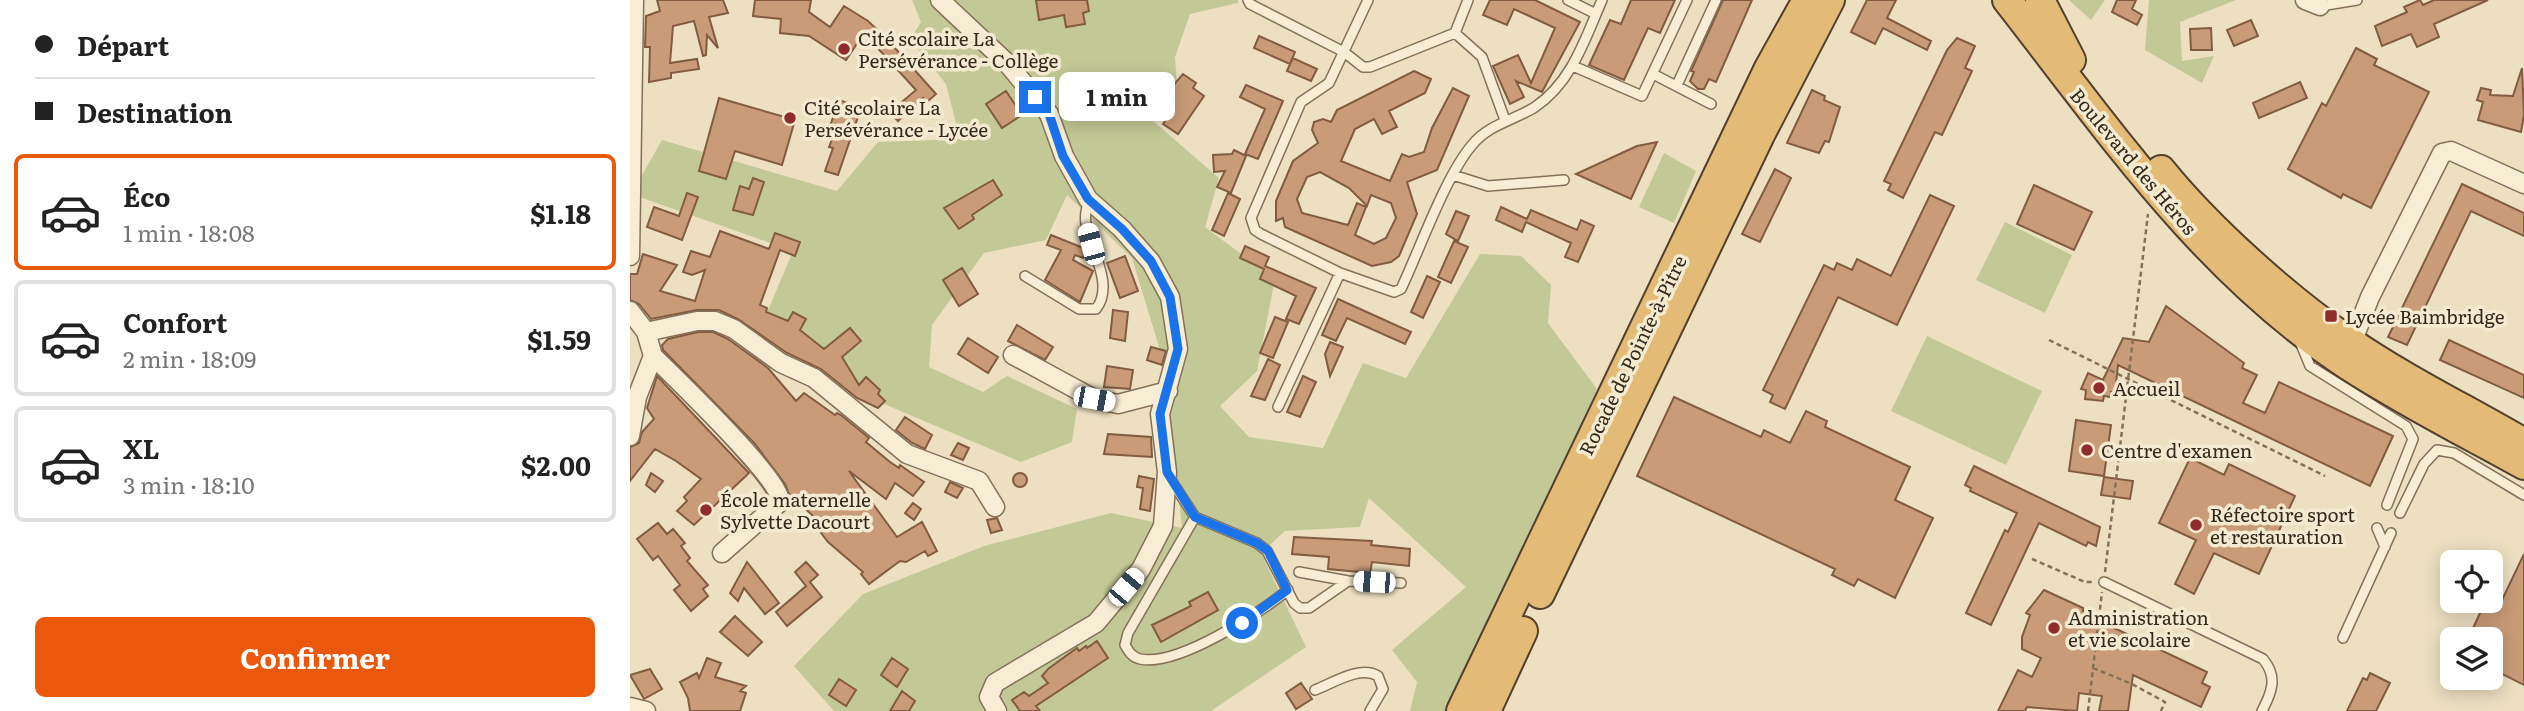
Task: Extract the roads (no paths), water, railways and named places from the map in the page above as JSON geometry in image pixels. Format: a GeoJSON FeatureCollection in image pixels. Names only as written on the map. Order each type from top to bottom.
{"type":"FeatureCollection","features":[{"type":"Feature","properties":{"kind":"highway"},"geometry":{"type":"LineString","coordinates":[[1750,131],[1747,85],[1789,0]]}},
{"type":"Feature","properties":{"kind":"highway","name":"Rocade de Pointe-à-Pitre"},"geometry":{"type":"LineString","coordinates":[[1486,711],[1807,0]]}},
{"type":"Feature","properties":{"kind":"highway","name":"Rocade de Pointe-à-Pitre"},"geometry":{"type":"LineString","coordinates":[[1461,711],[1750,131],[1830,0]]}},
{"type":"Feature","properties":{"kind":"highway"},"geometry":{"type":"LineString","coordinates":[[1750,131],[1850,0]]}},
{"type":"Feature","properties":{"kind":"highway","name":"Boulevard des Héros"},"geometry":{"type":"LineString","coordinates":[[2007,0],[2080,98],[2160,197],[2232,271],[2296,327],[2348,366],[2524,466]]}},
{"type":"Feature","properties":{"kind":"highway","name":"Boulevard des Héros"},"geometry":{"type":"LineString","coordinates":[[2040,0],[2072,61],[2172,184],[2312,315],[2352,343],[2524,443]]}},
{"type":"Feature","properties":{"kind":"street"},"geometry":{"type":"LineString","coordinates":[[630,256],[634,0]]}},
{"type":"Feature","properties":{"kind":"street"},"geometry":{"type":"LineString","coordinates":[[940,0],[1007,63],[1049,114],[1063,156],[1088,199],[1122,229],[1151,261],[1170,297],[1178,349],[1160,414],[1167,472],[1163,526],[1141,569],[1096,623],[995,683],[989,698],[997,711]]}},
{"type":"Feature","properties":{"kind":"street"},"geometry":{"type":"LineString","coordinates":[[2352,343],[2370,297],[2442,153],[2451,151],[2524,184]]}},
{"type":"Feature","properties":{"kind":"street"},"geometry":{"type":"LineString","coordinates":[[630,310],[646,332],[653,355],[758,465],[781,496],[780,502],[722,553]]}},
{"type":"Feature","properties":{"kind":"street"},"geometry":{"type":"LineString","coordinates":[[646,332],[697,321],[715,321],[734,329],[781,363],[814,379],[860,412],[878,432],[907,454],[979,481],[995,507]]}},
{"type":"Feature","properties":{"kind":"street"},"geometry":{"type":"LineString","coordinates":[[630,436],[633,395],[653,355]]}},
{"type":"Feature","properties":{"kind":"street"},"geometry":{"type":"LineString","coordinates":[[1013,355],[1094,399],[1118,404],[1168,391]]}},
{"type":"Feature","properties":{"kind":"street"},"geometry":{"type":"LineString","coordinates":[[630,707],[646,711]]}},
{"type":"Feature","properties":{"kind":"lane"},"geometry":{"type":"LineString","coordinates":[[1248,0],[1250,4],[1344,52],[1363,67],[1370,67],[1455,33],[1468,0]]}},
{"type":"Feature","properties":{"kind":"lane"},"geometry":{"type":"LineString","coordinates":[[1368,0],[1329,83],[1301,102],[1251,218],[1255,230],[1261,234],[1340,273],[1387,290],[1401,289],[1453,175],[1471,146],[1505,120],[1533,108],[1555,91],[1573,66],[1602,0]]}},
{"type":"Feature","properties":{"kind":"lane"},"geometry":{"type":"LineString","coordinates":[[1569,0],[1596,14]]}},
{"type":"Feature","properties":{"kind":"lane"},"geometry":{"type":"LineString","coordinates":[[1573,66],[1642,96],[1687,0]]}},
{"type":"Feature","properties":{"kind":"lane"},"geometry":{"type":"LineString","coordinates":[[1676,85],[1716,0]]}},
{"type":"Feature","properties":{"kind":"lane"},"geometry":{"type":"LineString","coordinates":[[2312,3],[2357,0]]}},
{"type":"Feature","properties":{"kind":"lane"},"geometry":{"type":"LineString","coordinates":[[1455,33],[1482,57],[1505,120]]}},
{"type":"Feature","properties":{"kind":"lane"},"geometry":{"type":"LineString","coordinates":[[1653,74],[1711,104]]}},
{"type":"Feature","properties":{"kind":"lane"},"geometry":{"type":"LineString","coordinates":[[1453,175],[1488,186],[1564,180]]}},
{"type":"Feature","properties":{"kind":"lane"},"geometry":{"type":"LineString","coordinates":[[1025,276],[1079,309],[1096,309],[1103,293],[1099,266],[1085,220],[1088,199]]}},
{"type":"Feature","properties":{"kind":"lane"},"geometry":{"type":"LineString","coordinates":[[1278,407],[1340,273]]}},
{"type":"Feature","properties":{"kind":"lane"},"geometry":{"type":"LineString","coordinates":[[2296,327],[2310,366],[2406,426],[2413,439],[2387,505]]}},
{"type":"Feature","properties":{"kind":"lane"},"geometry":{"type":"LineString","coordinates":[[2400,513],[2424,464],[2437,450],[2454,453],[2524,495]]}},
{"type":"Feature","properties":{"kind":"lane"},"geometry":{"type":"LineString","coordinates":[[1167,472],[1195,517],[1262,546],[1294,603],[1306,609],[1348,580]]}},
{"type":"Feature","properties":{"kind":"lane"},"geometry":{"type":"LineString","coordinates":[[1195,517],[1128,633],[1125,645],[1132,656],[1143,660],[1169,655],[1209,640],[1242,623],[1287,590]]}},
{"type":"Feature","properties":{"kind":"lane"},"geometry":{"type":"LineString","coordinates":[[2377,528],[2385,547]]}},
{"type":"Feature","properties":{"kind":"lane"},"geometry":{"type":"LineString","coordinates":[[2343,638],[2390,533]]}},
{"type":"Feature","properties":{"kind":"lane"},"geometry":{"type":"LineString","coordinates":[[1300,572],[1348,580],[1401,583]]}},
{"type":"Feature","properties":{"kind":"lane"},"geometry":{"type":"LineString","coordinates":[[2104,582],[2263,659],[2271,673],[2274,690],[2262,711]]}},
{"type":"Feature","properties":{"kind":"lane"},"geometry":{"type":"LineString","coordinates":[[1315,690],[1361,672],[1373,673],[1378,676],[1382,689],[1370,711]]}},
{"type":"Feature","properties":{"kind":"place","name":"Cité scolaire La Persévérance - Collège"},"geometry":{"type":"Point","coordinates":[844,49]}},
{"type":"Feature","properties":{"kind":"place","name":"Cité scolaire La Persévérance - Lycée"},"geometry":{"type":"Point","coordinates":[790,118]}},
{"type":"Feature","properties":{"kind":"place","name":"Lycée Baimbridge"},"geometry":{"type":"Point","coordinates":[2331,316]}},
{"type":"Feature","properties":{"kind":"place","name":"Accueil"},"geometry":{"type":"Point","coordinates":[2099,388]}},
{"type":"Feature","properties":{"kind":"place","name":"Centre d'examen"},"geometry":{"type":"Point","coordinates":[2087,450]}},
{"type":"Feature","properties":{"kind":"place","name":"École maternelle Sylvette Dacourt"},"geometry":{"type":"Point","coordinates":[706,510]}},
{"type":"Feature","properties":{"kind":"place","name":"Réfectoire sport et restauration"},"geometry":{"type":"Point","coordinates":[2196,525]}},
{"type":"Feature","properties":{"kind":"place","name":"Administration et vie scolaire"},"geometry":{"type":"Point","coordinates":[2054,628]}}]}
